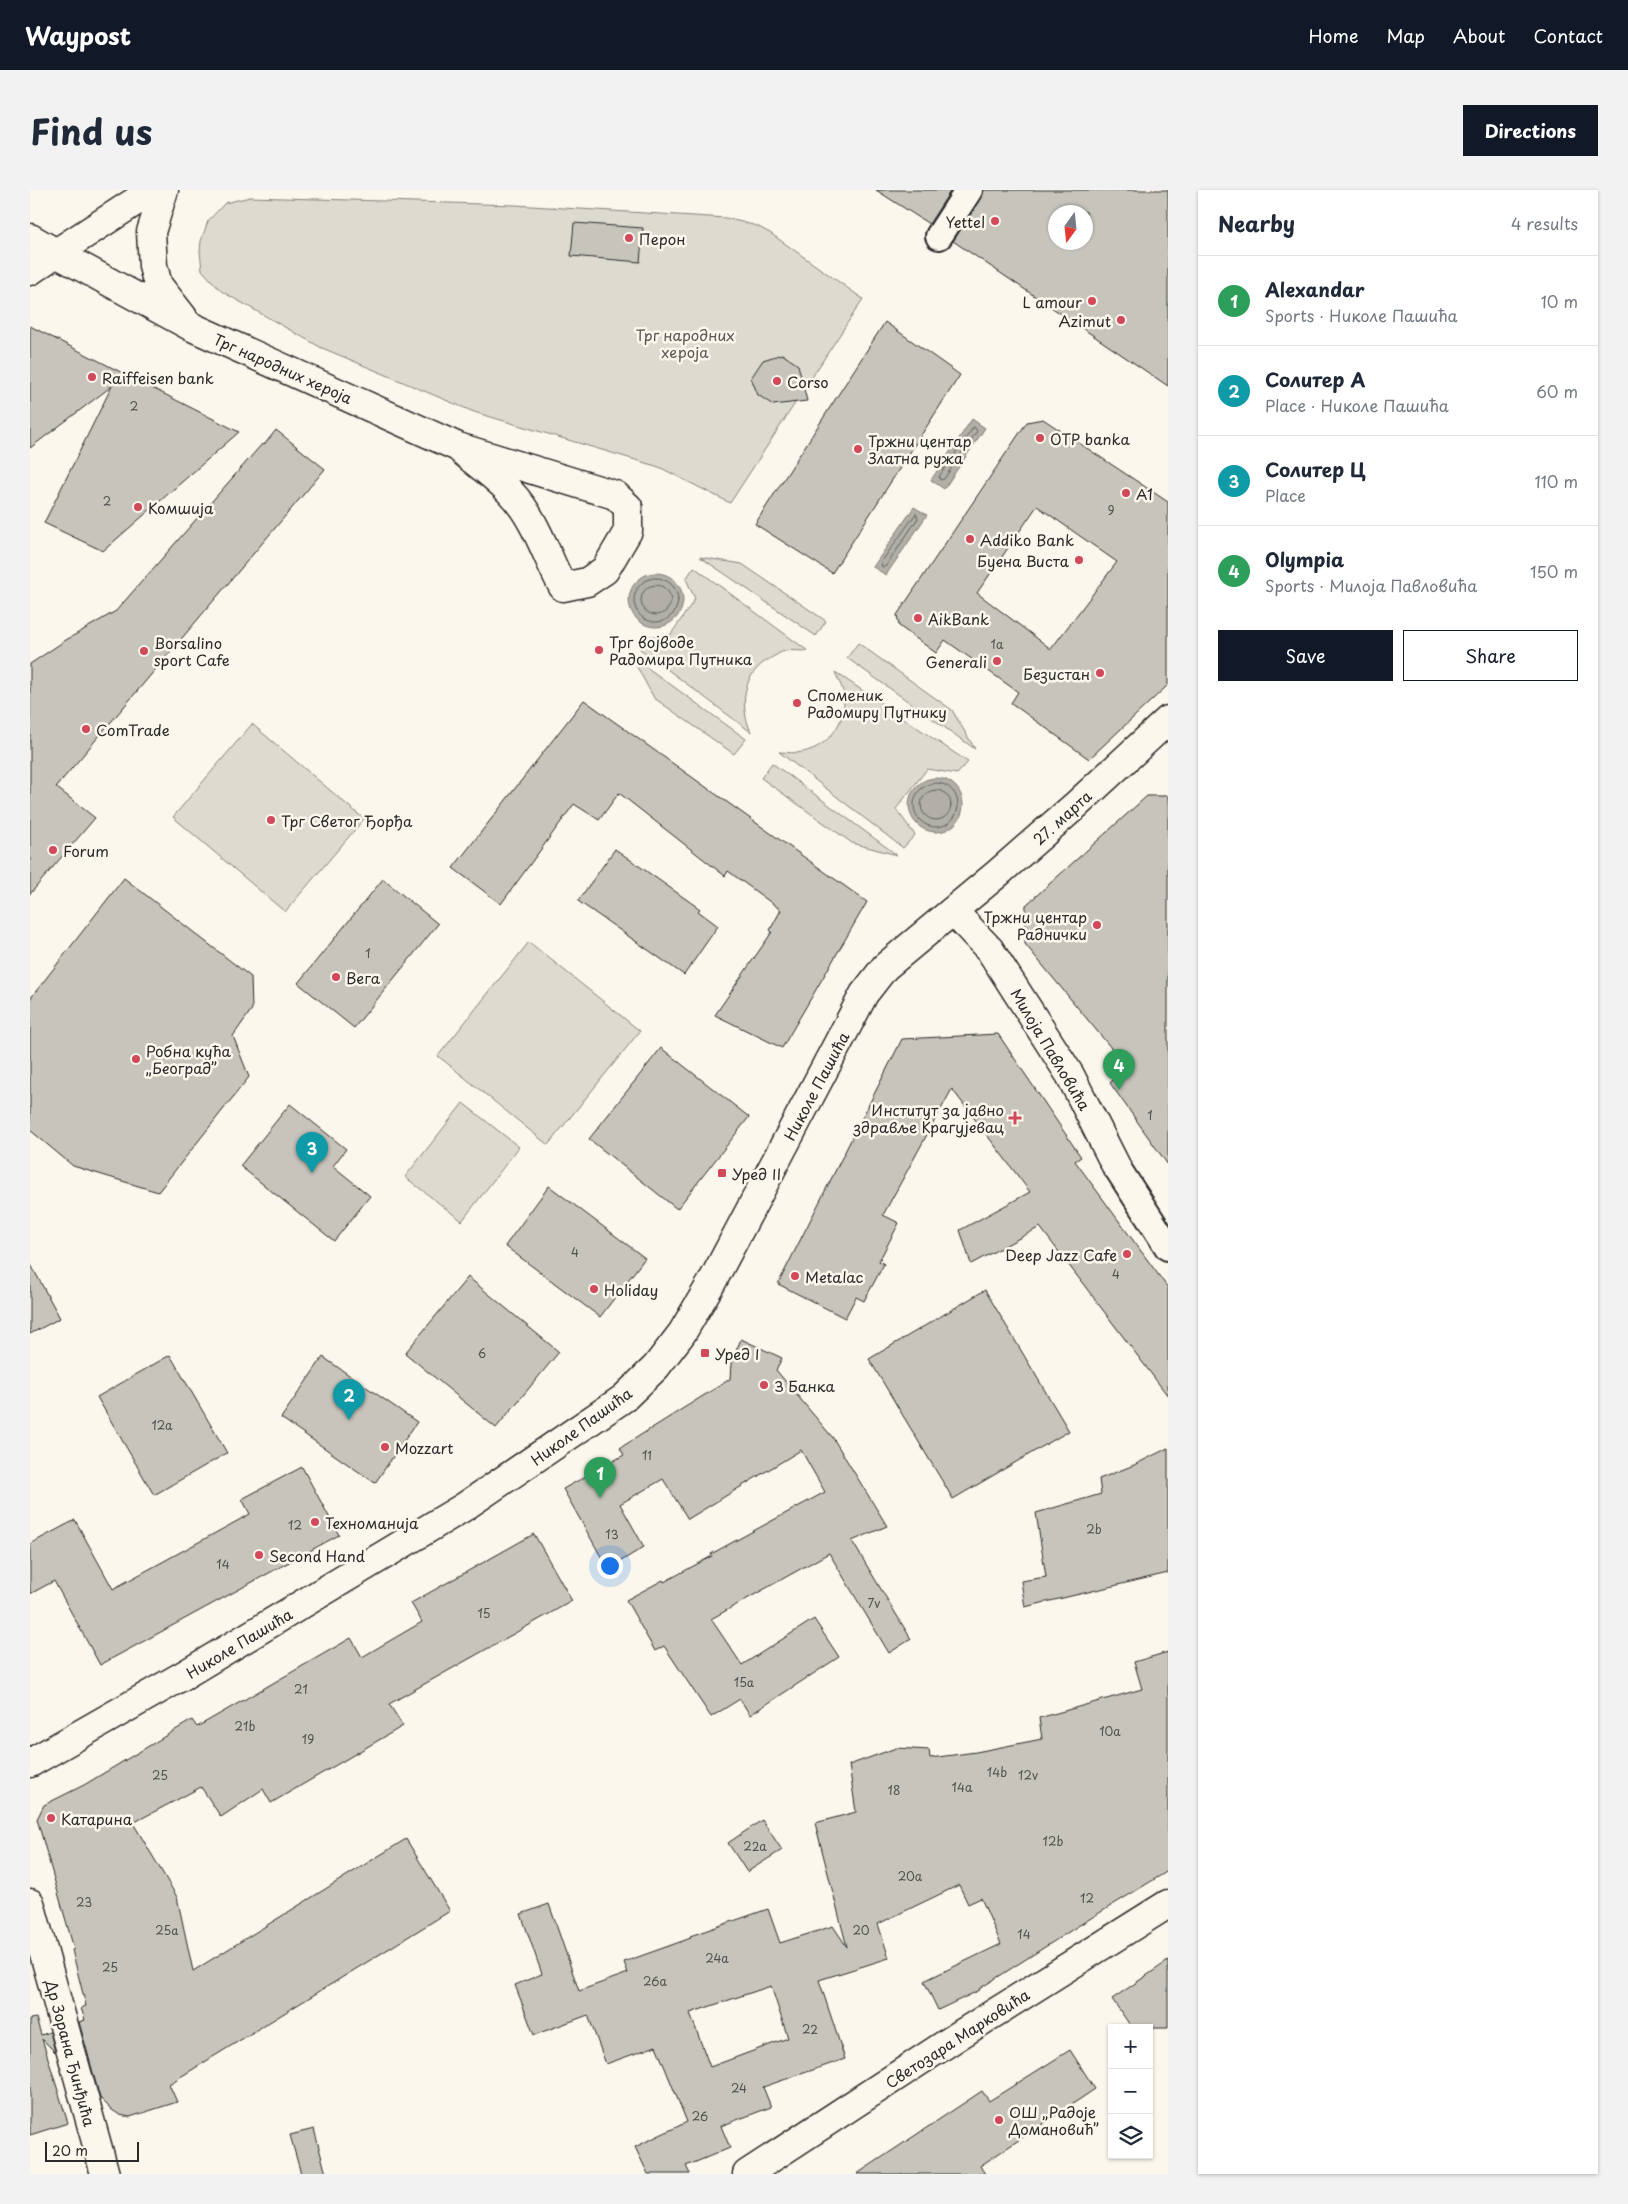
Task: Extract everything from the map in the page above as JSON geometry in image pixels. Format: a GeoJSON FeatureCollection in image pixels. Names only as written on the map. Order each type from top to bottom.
{"type":"FeatureCollection","features":[{"type":"Feature","properties":{"kind":"street"},"geometry":{"type":"LineString","coordinates":[[30,272],[153,190]]}},
{"type":"Feature","properties":{"kind":"street","name":"Трг народних хероја"},"geometry":{"type":"LineString","coordinates":[[164,190],[151,232],[153,266],[158,285],[190,326]]}},
{"type":"Feature","properties":{"kind":"street"},"geometry":{"type":"LineString","coordinates":[[939,236],[969,190]]}},
{"type":"Feature","properties":{"kind":"street","name":"Трг народних хероја"},"geometry":{"type":"LineString","coordinates":[[30,238],[190,326],[458,447]]}},
{"type":"Feature","properties":{"kind":"street"},"geometry":{"type":"LineString","coordinates":[[458,447],[615,495],[628,507],[628,531],[605,570],[587,582],[563,588],[536,529],[511,493],[458,447]]}},
{"type":"Feature","properties":{"kind":"street","name":"27. марта"},"geometry":{"type":"LineString","coordinates":[[953,910],[1069,811],[1168,720]]}},
{"type":"Feature","properties":{"kind":"street","name":"Милоја Павловића"},"geometry":{"type":"LineString","coordinates":[[953,910],[990,950],[1070,1075],[1116,1166],[1168,1248]]}},
{"type":"Feature","properties":{"kind":"street","name":"Николе Пашића"},"geometry":{"type":"LineString","coordinates":[[30,1764],[201,1665],[464,1507],[624,1398],[656,1367],[682,1333],[712,1282],[864,994],[885,967],[953,910]]}},
{"type":"Feature","properties":{"kind":"street","name":"Др Зорана Ђинђића"},"geometry":{"type":"LineString","coordinates":[[30,1903],[105,2174]]}},
{"type":"Feature","properties":{"kind":"street","name":"Светозара Марковића"},"geometry":{"type":"LineString","coordinates":[[747,2174],[961,2034],[1168,1904]]}},
{"type":"Feature","properties":{"kind":"green space","name":"Трг народних хероја"},"geometry":{"type":"Polygon","coordinates":[[[250,197],[515,205],[726,218],[757,226],[770,233],[863,299],[730,503],[659,467],[474,412],[320,347],[221,291],[202,270],[201,241],[208,221],[225,203],[250,197]]]}},
{"type":"Feature","properties":{"kind":"green space"},"geometry":{"type":"Polygon","coordinates":[[[700,557],[742,564],[826,621],[816,636],[700,557]]]}},
{"type":"Feature","properties":{"kind":"green space"},"geometry":{"type":"Polygon","coordinates":[[[694,567],[808,651],[783,652],[761,664],[754,672],[749,681],[744,701],[747,722],[751,732],[640,649],[647,636],[669,637],[695,599],[686,579],[694,567]]]}},
{"type":"Feature","properties":{"kind":"green space"},"geometry":{"type":"Polygon","coordinates":[[[858,643],[952,710],[975,749],[847,658],[858,643]]]}},
{"type":"Feature","properties":{"kind":"green space"},"geometry":{"type":"Polygon","coordinates":[[[631,656],[746,739],[734,754],[654,698],[631,656]]]}},
{"type":"Feature","properties":{"kind":"green space"},"geometry":{"type":"Polygon","coordinates":[[[835,672],[968,762],[957,774],[927,769],[896,809],[915,835],[903,848],[779,752],[797,753],[812,749],[821,745],[834,732],[842,717],[844,708],[844,695],[835,672]]]}},
{"type":"Feature","properties":{"kind":"green space"},"geometry":{"type":"Polygon","coordinates":[[[252,724],[364,819],[285,912],[173,817],[252,724]]]}},
{"type":"Feature","properties":{"kind":"green space"},"geometry":{"type":"Polygon","coordinates":[[[772,763],[897,855],[852,843],[761,778],[772,763]]]}},
{"type":"Feature","properties":{"kind":"green space"},"geometry":{"type":"Polygon","coordinates":[[[529,942],[640,1031],[548,1145],[438,1056],[529,942]]]}},
{"type":"Feature","properties":{"kind":"green space"},"geometry":{"type":"Polygon","coordinates":[[[463,1103],[519,1147],[462,1221],[405,1177],[463,1103]]]}},
{"type":"Feature","properties":{"kind":"water"},"geometry":{"type":"Polygon","coordinates":[[[972,419],[985,428],[944,489],[931,480],[972,419]]]}},
{"type":"Feature","properties":{"kind":"water"},"geometry":{"type":"Polygon","coordinates":[[[914,507],[927,515],[886,575],[873,567],[914,507]]]}},
{"type":"Feature","properties":{"kind":"water"},"geometry":{"type":"Polygon","coordinates":[[[656,573],[666,575],[675,581],[681,590],[683,600],[681,610],[675,619],[666,625],[656,627],[646,625],[637,619],[631,610],[629,600],[631,590],[637,581],[646,575],[656,573]]]}},
{"type":"Feature","properties":{"kind":"water"},"geometry":{"type":"Polygon","coordinates":[[[936,778],[946,780],[955,786],[961,795],[963,805],[961,815],[955,824],[946,830],[936,832],[926,830],[917,824],[911,815],[909,805],[911,795],[917,786],[926,780],[936,778]]]}},
{"type":"Feature","properties":{"kind":"building"},"geometry":{"type":"Polygon","coordinates":[[[876,190],[951,190],[929,224],[876,190]]]}},
{"type":"Feature","properties":{"kind":"building"},"geometry":{"type":"Polygon","coordinates":[[[984,190],[1168,190],[1168,386],[953,241],[982,198],[984,190]]]}},
{"type":"Feature","properties":{"kind":"building","name":"Перон"},"geometry":{"type":"Polygon","coordinates":[[[574,223],[643,228],[640,262],[571,256],[574,223]]]}},
{"type":"Feature","properties":{"kind":"building","name":"Тржни центар Златна ружа"},"geometry":{"type":"Polygon","coordinates":[[[885,322],[960,375],[832,573],[755,524],[885,322]]]}},
{"type":"Feature","properties":{"kind":"building"},"geometry":{"type":"Polygon","coordinates":[[[30,326],[239,432],[103,551],[44,523],[112,386],[30,448],[30,326]]]}},
{"type":"Feature","properties":{"kind":"building","name":"Corso"},"geometry":{"type":"Polygon","coordinates":[[[782,354],[798,365],[807,401],[773,405],[758,395],[751,378],[763,360],[782,354]]]}},
{"type":"Feature","properties":{"kind":"building"},"geometry":{"type":"Polygon","coordinates":[[[1043,419],[1168,502],[1168,685],[1089,759],[1011,703],[1018,692],[945,640],[936,653],[899,626],[897,615],[1027,422],[1043,419]],[[1037,506],[977,593],[1051,649],[1117,562],[1037,506]]]}},
{"type":"Feature","properties":{"kind":"building"},"geometry":{"type":"Polygon","coordinates":[[[276,430],[325,469],[56,787],[95,818],[30,894],[30,664],[66,640],[116,611],[276,430]]]}},
{"type":"Feature","properties":{"kind":"building"},"geometry":{"type":"Polygon","coordinates":[[[584,700],[867,902],[782,1048],[715,1015],[772,932],[770,930],[781,910],[728,871],[725,876],[619,793],[599,820],[574,804],[501,904],[453,868],[584,700]]]}},
{"type":"Feature","properties":{"kind":"building","name":"Тржни центар Раднички"},"geometry":{"type":"Polygon","coordinates":[[[1147,796],[1168,796],[1168,1165],[1110,1083],[1126,1066],[1025,944],[1026,905],[1147,796]]]}},
{"type":"Feature","properties":{"kind":"building"},"geometry":{"type":"Polygon","coordinates":[[[615,849],[700,909],[698,911],[718,926],[684,975],[578,901],[615,849]]]}},
{"type":"Feature","properties":{"kind":"building","name":"Робна кућа „Београд”"},"geometry":{"type":"Polygon","coordinates":[[[124,878],[251,977],[252,1009],[233,1036],[249,1077],[158,1192],[73,1166],[30,1130],[30,999],[124,878]]]}},
{"type":"Feature","properties":{"kind":"building"},"geometry":{"type":"Polygon","coordinates":[[[383,879],[438,924],[354,1028],[298,983],[383,879]]]}},
{"type":"Feature","properties":{"kind":"building"},"geometry":{"type":"Polygon","coordinates":[[[998,1034],[1081,1157],[1075,1161],[1168,1288],[1168,1396],[1040,1227],[971,1264],[960,1230],[1030,1192],[952,1089],[883,1215],[899,1223],[879,1261],[884,1264],[864,1301],[856,1297],[845,1318],[778,1284],[902,1039],[998,1034]]]}},
{"type":"Feature","properties":{"kind":"building"},"geometry":{"type":"Polygon","coordinates":[[[661,1048],[749,1117],[677,1209],[589,1139],[661,1048]]]}},
{"type":"Feature","properties":{"kind":"building"},"geometry":{"type":"Polygon","coordinates":[[[290,1104],[346,1149],[333,1166],[370,1196],[334,1241],[240,1166],[290,1104]]]}},
{"type":"Feature","properties":{"kind":"building"},"geometry":{"type":"Polygon","coordinates":[[[549,1186],[645,1258],[600,1317],[505,1246],[549,1186]]]}},
{"type":"Feature","properties":{"kind":"building"},"geometry":{"type":"Polygon","coordinates":[[[30,1263],[60,1318],[30,1334],[30,1263]]]}},
{"type":"Feature","properties":{"kind":"building"},"geometry":{"type":"Polygon","coordinates":[[[468,1277],[559,1352],[496,1428],[405,1353],[468,1277]]]}},
{"type":"Feature","properties":{"kind":"building"},"geometry":{"type":"Polygon","coordinates":[[[985,1290],[1069,1431],[953,1499],[869,1359],[985,1290]]]}},
{"type":"Feature","properties":{"kind":"building"},"geometry":{"type":"Polygon","coordinates":[[[741,1339],[782,1358],[776,1370],[833,1438],[887,1526],[852,1541],[911,1639],[889,1653],[829,1553],[711,1619],[742,1665],[814,1619],[839,1657],[750,1715],[740,1699],[711,1717],[664,1646],[655,1651],[626,1600],[712,1556],[711,1554],[825,1492],[801,1450],[688,1519],[663,1479],[620,1504],[644,1547],[608,1569],[563,1489],[624,1455],[620,1448],[730,1379],[731,1363],[741,1339]]]}},
{"type":"Feature","properties":{"kind":"building"},"geometry":{"type":"Polygon","coordinates":[[[170,1355],[227,1453],[154,1495],[97,1397],[170,1355]]]}},
{"type":"Feature","properties":{"kind":"building"},"geometry":{"type":"Polygon","coordinates":[[[323,1357],[417,1422],[375,1483],[281,1418],[323,1357]]]}},
{"type":"Feature","properties":{"kind":"building"},"geometry":{"type":"Polygon","coordinates":[[[1168,1448],[1168,1573],[1025,1607],[1021,1581],[1046,1577],[1036,1513],[1101,1494],[1099,1479],[1134,1465],[1168,1448]]]}},
{"type":"Feature","properties":{"kind":"building"},"geometry":{"type":"Polygon","coordinates":[[[302,1467],[339,1535],[100,1665],[54,1581],[30,1594],[30,1544],[75,1520],[113,1589],[250,1514],[242,1499],[302,1467]]]}},
{"type":"Feature","properties":{"kind":"building"},"geometry":{"type":"Polygon","coordinates":[[[534,1534],[572,1601],[389,1704],[403,1726],[271,1803],[263,1789],[221,1817],[201,1787],[133,1823],[177,1897],[193,1971],[406,1839],[450,1911],[169,2084],[177,2102],[130,2117],[120,2115],[112,2110],[100,2098],[79,2022],[85,2020],[81,2008],[86,2006],[72,1950],[74,1949],[37,1819],[44,1805],[84,1785],[192,1720],[197,1727],[351,1638],[362,1657],[422,1622],[411,1603],[534,1534]]]}},
{"type":"Feature","properties":{"kind":"building"},"geometry":{"type":"Polygon","coordinates":[[[1168,1652],[1168,1871],[1078,1926],[980,1990],[938,2010],[924,1981],[1001,1944],[981,1898],[968,1904],[959,1885],[878,1924],[889,1958],[819,1980],[845,2059],[763,2087],[771,2107],[721,2126],[730,2148],[686,2166],[690,2174],[648,2174],[635,2147],[687,2122],[656,2046],[606,2064],[588,2015],[534,2035],[515,1985],[542,1974],[521,1914],[549,1904],[579,1991],[628,1973],[624,1962],[691,1938],[690,1936],[768,1909],[780,1943],[833,1926],[847,1947],[815,1823],[856,1812],[849,1765],[896,1748],[929,1750],[930,1758],[976,1752],[1042,1739],[1039,1718],[1142,1689],[1134,1662],[1168,1652]],[[771,1986],[690,2013],[710,2067],[788,2038],[771,1986]]]}},
{"type":"Feature","properties":{"kind":"building"},"geometry":{"type":"Polygon","coordinates":[[[762,1820],[782,1850],[747,1872],[728,1843],[762,1820]]]}},
{"type":"Feature","properties":{"kind":"building"},"geometry":{"type":"Polygon","coordinates":[[[1168,1961],[1168,2028],[1153,2028],[1153,2024],[1129,2024],[1112,1999],[1168,1961]]]}},
{"type":"Feature","properties":{"kind":"building"},"geometry":{"type":"Polygon","coordinates":[[[36,2018],[41,2035],[50,2032],[55,2052],[42,2039],[68,2123],[30,2135],[30,2019],[36,2018]]]}},
{"type":"Feature","properties":{"kind":"building"},"geometry":{"type":"Polygon","coordinates":[[[1070,2050],[1095,2089],[980,2166],[985,2174],[857,2174],[982,2091],[989,2101],[1070,2050]]]}},
{"type":"Feature","properties":{"kind":"building"},"geometry":{"type":"Polygon","coordinates":[[[314,2129],[326,2174],[301,2174],[290,2135],[314,2129]]]}},
{"type":"Feature","properties":{"kind":"place","name":"Yettel"},"geometry":{"type":"Point","coordinates":[995,221]}},
{"type":"Feature","properties":{"kind":"place","name":"Перон"},"geometry":{"type":"Point","coordinates":[629,238]}},
{"type":"Feature","properties":{"kind":"place","name":"L amour"},"geometry":{"type":"Point","coordinates":[1092,301]}},
{"type":"Feature","properties":{"kind":"place","name":"Azimut"},"geometry":{"type":"Point","coordinates":[1121,320]}},
{"type":"Feature","properties":{"kind":"place","name":"Raiffeisen bank"},"geometry":{"type":"Point","coordinates":[92,377]}},
{"type":"Feature","properties":{"kind":"place","name":"Corso"},"geometry":{"type":"Point","coordinates":[777,381]}},
{"type":"Feature","properties":{"kind":"place","name":"OTP banka"},"geometry":{"type":"Point","coordinates":[1040,438]}},
{"type":"Feature","properties":{"kind":"place","name":"Тржни центар Златна ружа"},"geometry":{"type":"Point","coordinates":[858,449]}},
{"type":"Feature","properties":{"kind":"place","name":"A1"},"geometry":{"type":"Point","coordinates":[1126,493]}},
{"type":"Feature","properties":{"kind":"place","name":"Комшија"},"geometry":{"type":"Point","coordinates":[138,507]}},
{"type":"Feature","properties":{"kind":"place","name":"Addiko Bank"},"geometry":{"type":"Point","coordinates":[970,539]}},
{"type":"Feature","properties":{"kind":"place","name":"Буена Виста"},"geometry":{"type":"Point","coordinates":[1079,560]}},
{"type":"Feature","properties":{"kind":"place","name":"AikBank"},"geometry":{"type":"Point","coordinates":[918,618]}},
{"type":"Feature","properties":{"kind":"place","name":"Трг војводе Радомира Путника"},"geometry":{"type":"Point","coordinates":[599,650]}},
{"type":"Feature","properties":{"kind":"place","name":"Borsalino sport Cafe"},"geometry":{"type":"Point","coordinates":[144,651]}},
{"type":"Feature","properties":{"kind":"place","name":"Generali"},"geometry":{"type":"Point","coordinates":[997,661]}},
{"type":"Feature","properties":{"kind":"place","name":"Безистан"},"geometry":{"type":"Point","coordinates":[1100,673]}},
{"type":"Feature","properties":{"kind":"place","name":"Споменик Радомиру Путнику"},"geometry":{"type":"Point","coordinates":[797,703]}},
{"type":"Feature","properties":{"kind":"place","name":"ComTrade"},"geometry":{"type":"Point","coordinates":[86,729]}},
{"type":"Feature","properties":{"kind":"place","name":"Трг Светог Ђорђа"},"geometry":{"type":"Point","coordinates":[271,820]}},
{"type":"Feature","properties":{"kind":"place","name":"Forum"},"geometry":{"type":"Point","coordinates":[53,850]}},
{"type":"Feature","properties":{"kind":"place","name":"Тржни центар Раднички"},"geometry":{"type":"Point","coordinates":[1097,925]}},
{"type":"Feature","properties":{"kind":"place","name":"Вега"},"geometry":{"type":"Point","coordinates":[336,977]}},
{"type":"Feature","properties":{"kind":"place","name":"Робна кућа „Београд”"},"geometry":{"type":"Point","coordinates":[136,1059]}},
{"type":"Feature","properties":{"kind":"place","name":"Olympia"},"geometry":{"type":"Point","coordinates":[1119,1090]}},
{"type":"Feature","properties":{"kind":"place","name":"Институт за јавно здравље Крагујевац"},"geometry":{"type":"Point","coordinates":[1015,1118]}},
{"type":"Feature","properties":{"kind":"place","name":"Солитер Ц"},"geometry":{"type":"Point","coordinates":[312,1173]}},
{"type":"Feature","properties":{"kind":"place","name":"Уред II"},"geometry":{"type":"Point","coordinates":[722,1173]}},
{"type":"Feature","properties":{"kind":"place","name":"Deep Jazz Cafe"},"geometry":{"type":"Point","coordinates":[1127,1254]}},
{"type":"Feature","properties":{"kind":"place","name":"Metalac"},"geometry":{"type":"Point","coordinates":[795,1276]}},
{"type":"Feature","properties":{"kind":"place","name":"Holiday"},"geometry":{"type":"Point","coordinates":[594,1289]}},
{"type":"Feature","properties":{"kind":"place","name":"Уред I"},"geometry":{"type":"Point","coordinates":[705,1353]}},
{"type":"Feature","properties":{"kind":"place","name":"3 Банка"},"geometry":{"type":"Point","coordinates":[764,1385]}},
{"type":"Feature","properties":{"kind":"place","name":"Солитер А"},"geometry":{"type":"Point","coordinates":[349,1420]}},
{"type":"Feature","properties":{"kind":"place","name":"Mozzart"},"geometry":{"type":"Point","coordinates":[385,1447]}},
{"type":"Feature","properties":{"kind":"place","name":"Alexandar"},"geometry":{"type":"Point","coordinates":[600,1498]}},
{"type":"Feature","properties":{"kind":"place","name":"Техноманија"},"geometry":{"type":"Point","coordinates":[315,1522]}},
{"type":"Feature","properties":{"kind":"place","name":"Second Hand"},"geometry":{"type":"Point","coordinates":[259,1555]}},
{"type":"Feature","properties":{"kind":"place","name":"Катарина"},"geometry":{"type":"Point","coordinates":[51,1818]}},
{"type":"Feature","properties":{"kind":"place","name":"ОШ „Радоје Домановић”"},"geometry":{"type":"Point","coordinates":[999,2120]}}]}
